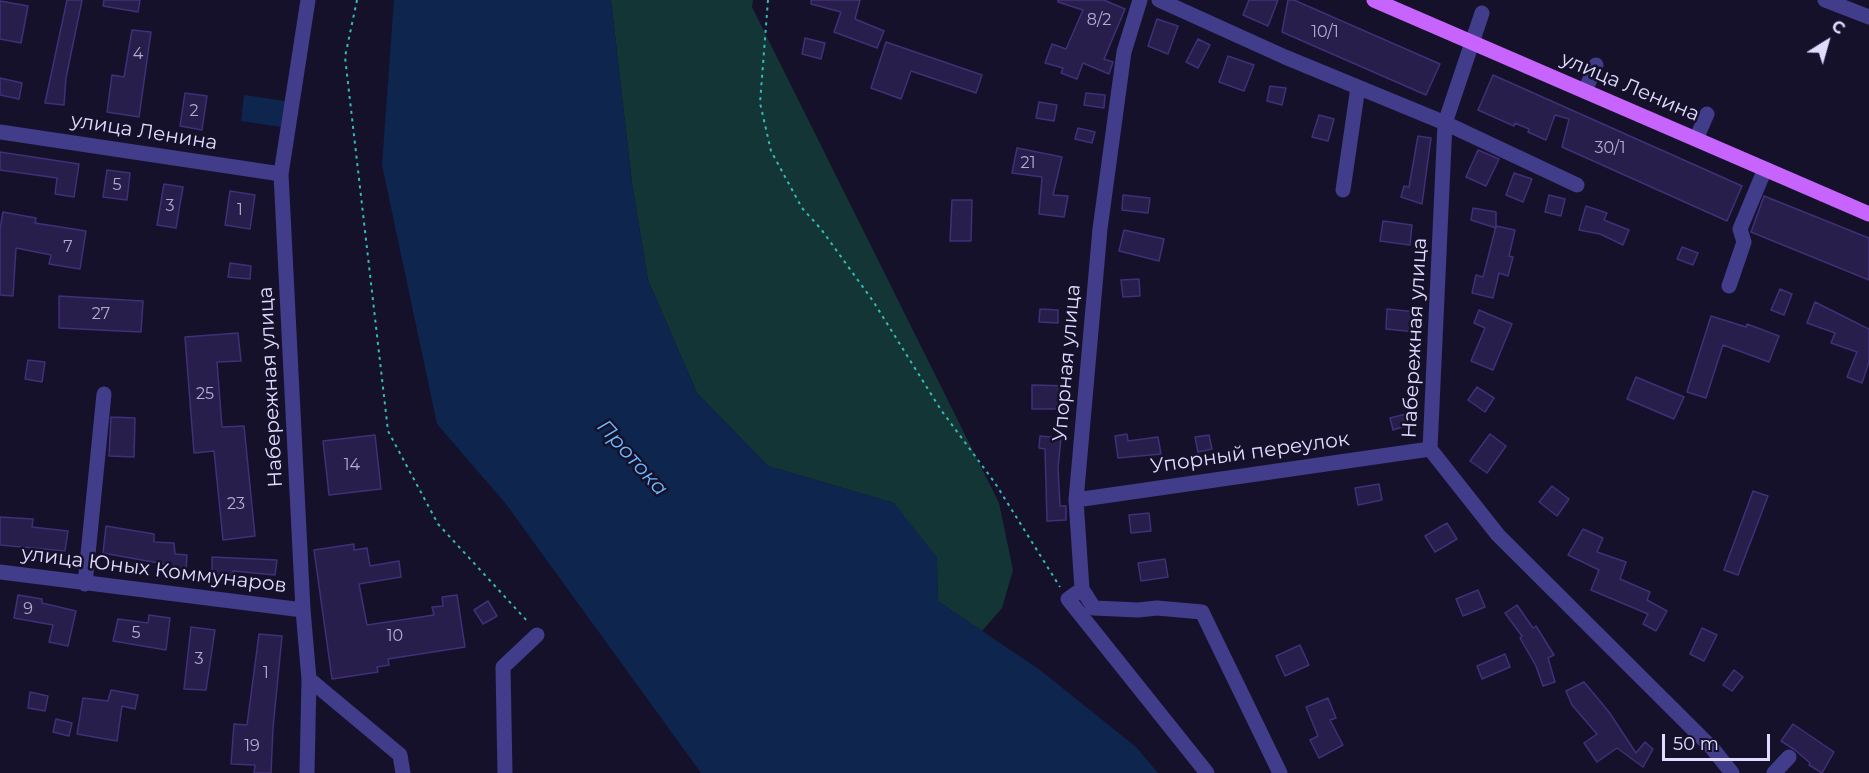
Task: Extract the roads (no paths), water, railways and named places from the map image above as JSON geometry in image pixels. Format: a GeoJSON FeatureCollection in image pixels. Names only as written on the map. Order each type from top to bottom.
{"type":"FeatureCollection","features":[{"type":"Feature","properties":{"kind":"main road","name":"улица Ленина"},"geometry":{"type":"LineString","coordinates":[[1374,0],[1391,3],[1474,43],[1869,214]]}},
{"type":"Feature","properties":{"kind":"street","name":"Набережная улица"},"geometry":{"type":"LineString","coordinates":[[307,773],[309,679],[303,610],[281,174],[308,0]]}},
{"type":"Feature","properties":{"kind":"street","name":"Упорная улица"},"geometry":{"type":"LineString","coordinates":[[1082,589],[1076,500],[1100,229],[1124,52],[1140,0]]}},
{"type":"Feature","properties":{"kind":"street"},"geometry":{"type":"LineString","coordinates":[[1159,0],[1445,123],[1578,185]]}},
{"type":"Feature","properties":{"kind":"street"},"geometry":{"type":"LineString","coordinates":[[1825,0],[1869,17]]}},
{"type":"Feature","properties":{"kind":"street","name":"Набережная улица"},"geometry":{"type":"LineString","coordinates":[[1482,13],[1474,43],[1445,123],[1430,449],[1498,536],[1703,740],[1732,773]]}},
{"type":"Feature","properties":{"kind":"street"},"geometry":{"type":"LineString","coordinates":[[1585,91],[1596,65]]}},
{"type":"Feature","properties":{"kind":"street"},"geometry":{"type":"LineString","coordinates":[[1343,190],[1358,87]]}},
{"type":"Feature","properties":{"kind":"street"},"geometry":{"type":"LineString","coordinates":[[1696,139],[1707,114]]}},
{"type":"Feature","properties":{"kind":"street","name":"улица Ленина"},"geometry":{"type":"LineString","coordinates":[[0,132],[281,174]]}},
{"type":"Feature","properties":{"kind":"street"},"geometry":{"type":"LineString","coordinates":[[1729,286],[1744,242],[1740,230],[1766,169]]}},
{"type":"Feature","properties":{"kind":"street"},"geometry":{"type":"LineString","coordinates":[[86,584],[104,394]]}},
{"type":"Feature","properties":{"kind":"street","name":"Упорный переулок"},"geometry":{"type":"LineString","coordinates":[[1076,500],[1430,449]]}},
{"type":"Feature","properties":{"kind":"street","name":"улица Юных Коммунаров"},"geometry":{"type":"LineString","coordinates":[[0,572],[303,610]]}},
{"type":"Feature","properties":{"kind":"street"},"geometry":{"type":"LineString","coordinates":[[1207,773],[1068,599],[1082,589],[1094,608],[1138,610],[1158,608],[1203,612],[1280,773]]}},
{"type":"Feature","properties":{"kind":"street"},"geometry":{"type":"LineString","coordinates":[[505,773],[503,667],[537,635]]}},
{"type":"Feature","properties":{"kind":"street"},"geometry":{"type":"LineString","coordinates":[[309,679],[400,755],[403,773]]}},
{"type":"Feature","properties":{"kind":"street"},"geometry":{"type":"LineString","coordinates":[[1774,773],[1789,757]]}},
{"type":"Feature","properties":{"kind":"water","name":"Протока"},"geometry":{"type":"Polygon","coordinates":[[[394,0],[611,0],[632,183],[648,280],[697,393],[768,466],[894,503],[937,557],[938,601],[1040,670],[1136,747],[1158,773],[701,773],[506,504],[437,424],[382,165],[394,0]]]}},
{"type":"Feature","properties":{"kind":"water"},"geometry":{"type":"Polygon","coordinates":[[[244,95],[285,101],[281,127],[241,121],[244,95]]]}}]}
